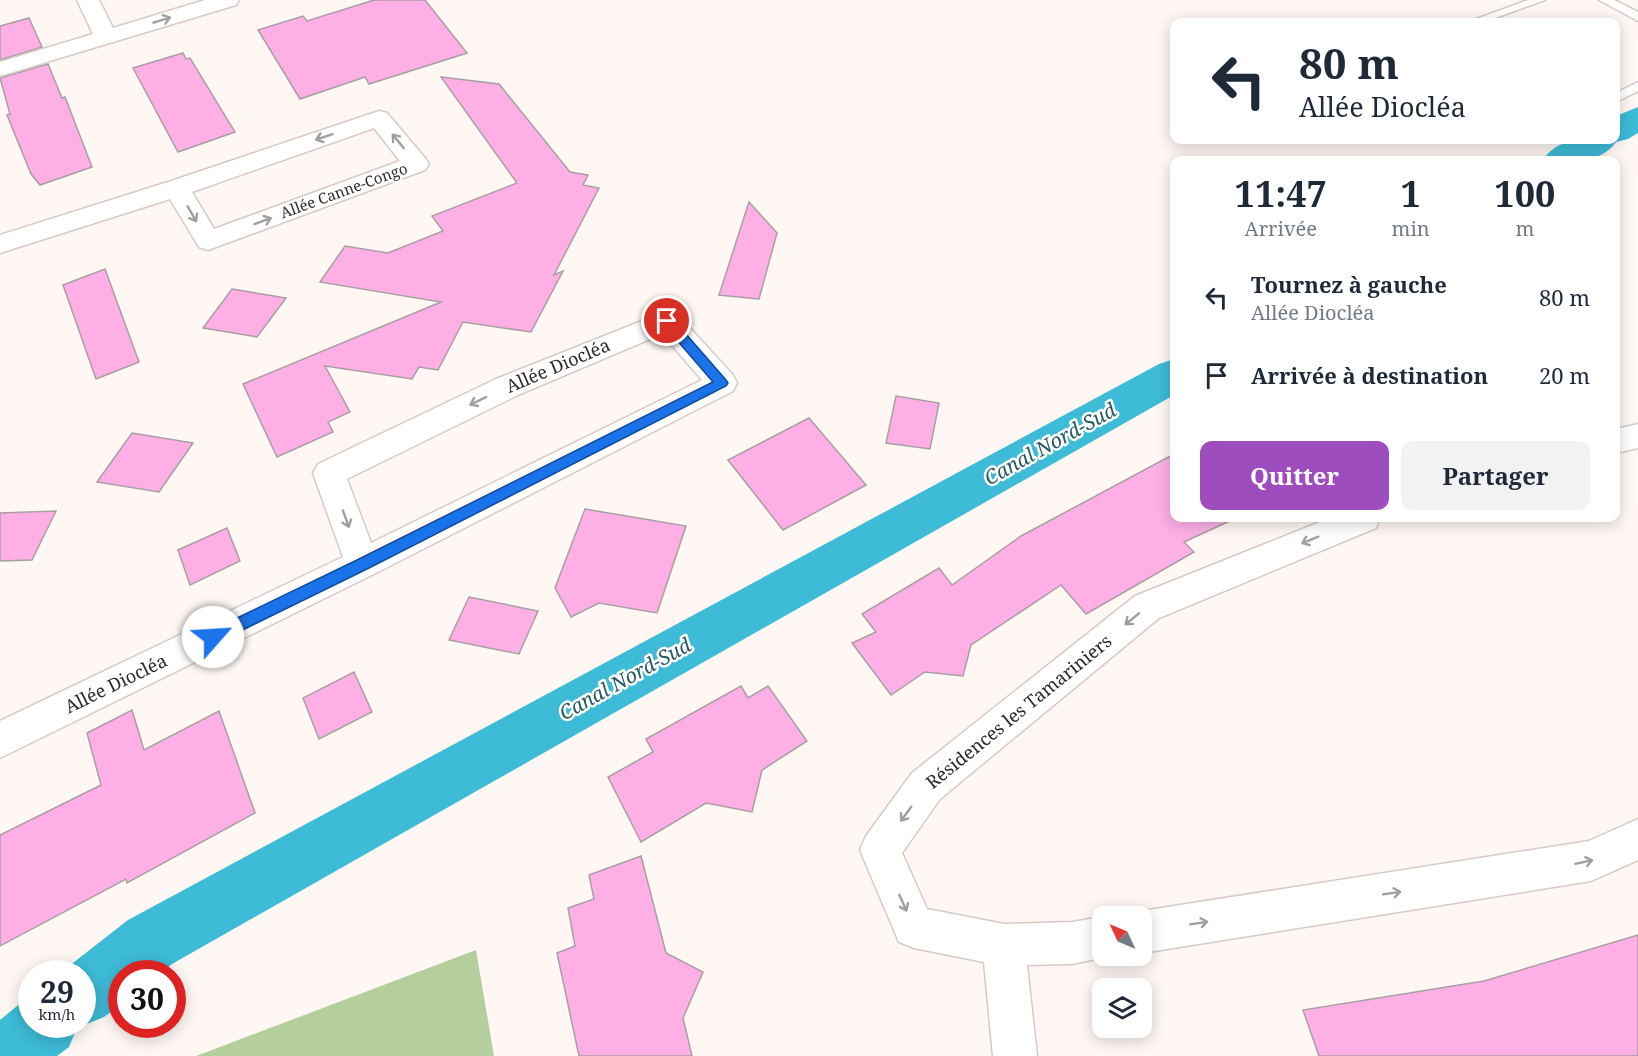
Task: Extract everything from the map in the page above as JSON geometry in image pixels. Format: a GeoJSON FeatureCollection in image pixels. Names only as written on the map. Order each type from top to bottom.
{"type":"FeatureCollection","features":[{"type":"Feature","properties":{"kind":"street"},"geometry":{"type":"LineString","coordinates":[[88,0],[106,37]]}},
{"type":"Feature","properties":{"kind":"street"},"geometry":{"type":"LineString","coordinates":[[0,69],[228,0]]}},
{"type":"Feature","properties":{"kind":"street","name":"Allée Canne-Congo"},"geometry":{"type":"LineString","coordinates":[[0,244],[177,188],[379,118],[417,164],[208,241],[177,188]]}},
{"type":"Feature","properties":{"kind":"street","name":"Allée Diocléa"},"geometry":{"type":"LineString","coordinates":[[0,740],[362,564],[722,383],[667,321],[507,387],[329,473],[362,564]]}},
{"type":"Feature","properties":{"kind":"street"},"geometry":{"type":"LineString","coordinates":[[1620,440],[1638,436]]}},
{"type":"Feature","properties":{"kind":"street","name":"Résidences les Tamariniers"},"geometry":{"type":"LineString","coordinates":[[1092,940],[1072,943],[1004,945],[914,927],[880,850],[926,786],[1147,607],[1354,522]]}},
{"type":"Feature","properties":{"kind":"street"},"geometry":{"type":"LineString","coordinates":[[1152,930],[1591,861],[1638,839]]}},
{"type":"Feature","properties":{"kind":"street"},"geometry":{"type":"LineString","coordinates":[[1004,945],[1015,1056]]}},
{"type":"Feature","properties":{"kind":"lane"},"geometry":{"type":"LineString","coordinates":[[1486,18],[1539,0]]}},
{"type":"Feature","properties":{"kind":"lane"},"geometry":{"type":"LineString","coordinates":[[1605,0],[1638,17]]}},
{"type":"Feature","properties":{"kind":"lane"},"geometry":{"type":"LineString","coordinates":[[1620,96],[1638,86]]}},
{"type":"Feature","properties":{"kind":"green space"},"geometry":{"type":"Polygon","coordinates":[[[476,950],[494,1056],[196,1056],[476,950]]]}},
{"type":"Feature","properties":{"kind":"building"},"geometry":{"type":"Polygon","coordinates":[[[374,0],[425,0],[467,53],[369,84],[365,77],[300,99],[258,30],[303,16],[307,21],[374,0]]]}},
{"type":"Feature","properties":{"kind":"building"},"geometry":{"type":"Polygon","coordinates":[[[29,18],[42,47],[0,60],[0,26],[29,18]]]}},
{"type":"Feature","properties":{"kind":"building"},"geometry":{"type":"Polygon","coordinates":[[[183,53],[186,59],[190,58],[235,132],[178,152],[133,68],[183,53]]]}},
{"type":"Feature","properties":{"kind":"building"},"geometry":{"type":"Polygon","coordinates":[[[48,64],[62,98],[65,97],[92,167],[40,185],[31,174],[7,115],[10,114],[0,78],[48,64]]]}},
{"type":"Feature","properties":{"kind":"building"},"geometry":{"type":"Polygon","coordinates":[[[441,77],[499,84],[570,172],[588,175],[583,185],[599,188],[554,275],[563,271],[531,332],[463,322],[438,370],[419,367],[412,379],[325,366],[350,412],[328,422],[333,432],[277,457],[243,384],[441,302],[320,282],[345,246],[388,253],[443,231],[432,216],[517,183],[441,77]]]}},
{"type":"Feature","properties":{"kind":"building"},"geometry":{"type":"Polygon","coordinates":[[[749,202],[777,233],[759,299],[719,295],[749,202]]]}},
{"type":"Feature","properties":{"kind":"building"},"geometry":{"type":"Polygon","coordinates":[[[105,269],[139,362],[96,379],[63,285],[105,269]]]}},
{"type":"Feature","properties":{"kind":"building"},"geometry":{"type":"Polygon","coordinates":[[[232,289],[286,298],[257,337],[203,328],[232,289]]]}},
{"type":"Feature","properties":{"kind":"building"},"geometry":{"type":"Polygon","coordinates":[[[896,396],[939,403],[930,449],[886,443],[896,396]]]}},
{"type":"Feature","properties":{"kind":"building"},"geometry":{"type":"Polygon","coordinates":[[[809,418],[866,485],[783,530],[728,460],[809,418]]]}},
{"type":"Feature","properties":{"kind":"building"},"geometry":{"type":"Polygon","coordinates":[[[132,433],[193,443],[159,492],[97,482],[132,433]]]}},
{"type":"Feature","properties":{"kind":"building"},"geometry":{"type":"Polygon","coordinates":[[[1170,456],[1170,522],[1227,522],[1184,542],[1194,552],[1086,614],[1061,585],[971,645],[963,676],[925,672],[891,695],[852,643],[876,632],[862,614],[939,568],[952,585],[1021,536],[1170,456]]]}},
{"type":"Feature","properties":{"kind":"building"},"geometry":{"type":"Polygon","coordinates":[[[585,509],[686,526],[657,613],[599,603],[571,617],[555,588],[585,509]]]}},
{"type":"Feature","properties":{"kind":"building"},"geometry":{"type":"Polygon","coordinates":[[[56,511],[32,560],[0,561],[0,513],[56,511]]]}},
{"type":"Feature","properties":{"kind":"building"},"geometry":{"type":"Polygon","coordinates":[[[227,528],[240,561],[190,585],[178,550],[227,528]]]}},
{"type":"Feature","properties":{"kind":"building"},"geometry":{"type":"Polygon","coordinates":[[[469,597],[538,611],[519,654],[449,640],[469,597]]]}},
{"type":"Feature","properties":{"kind":"building"},"geometry":{"type":"Polygon","coordinates":[[[354,672],[372,712],[319,739],[303,698],[354,672]]]}},
{"type":"Feature","properties":{"kind":"building"},"geometry":{"type":"Polygon","coordinates":[[[741,686],[748,698],[768,686],[807,741],[762,770],[752,812],[706,803],[641,842],[608,777],[653,752],[646,739],[741,686]]]}},
{"type":"Feature","properties":{"kind":"building"},"geometry":{"type":"Polygon","coordinates":[[[132,710],[144,750],[219,711],[255,813],[127,883],[126,879],[0,946],[0,835],[101,785],[87,733],[132,710]]]}},
{"type":"Feature","properties":{"kind":"building"},"geometry":{"type":"Polygon","coordinates":[[[641,856],[666,953],[703,972],[683,1018],[692,1056],[579,1056],[557,953],[575,946],[568,908],[594,899],[589,875],[641,856]]]}},
{"type":"Feature","properties":{"kind":"building"},"geometry":{"type":"Polygon","coordinates":[[[1638,935],[1638,1056],[1319,1056],[1303,1010],[1484,981],[1638,935]]]}},
{"type":"Feature","properties":{"kind":"waterway","name":"Canal Nord-Sud"},"geometry":{"type":"LineString","coordinates":[[1620,129],[1638,118]]}},
{"type":"Feature","properties":{"kind":"waterway","name":"Canal Nord-Sud"},"geometry":{"type":"LineString","coordinates":[[1569,156],[1591,144]]}},
{"type":"Feature","properties":{"kind":"waterway","name":"Canal Nord-Sud"},"geometry":{"type":"LineString","coordinates":[[96,984],[150,942],[1170,377]]}},
{"type":"Feature","properties":{"kind":"waterway","name":"Canal Nord-Sud"},"geometry":{"type":"LineString","coordinates":[[6,1056],[28,1038]]}},
{"type":"Feature","properties":{"kind":"route"},"geometry":{"type":"LineString","coordinates":[[213,637],[722,383],[667,321]]}}]}
